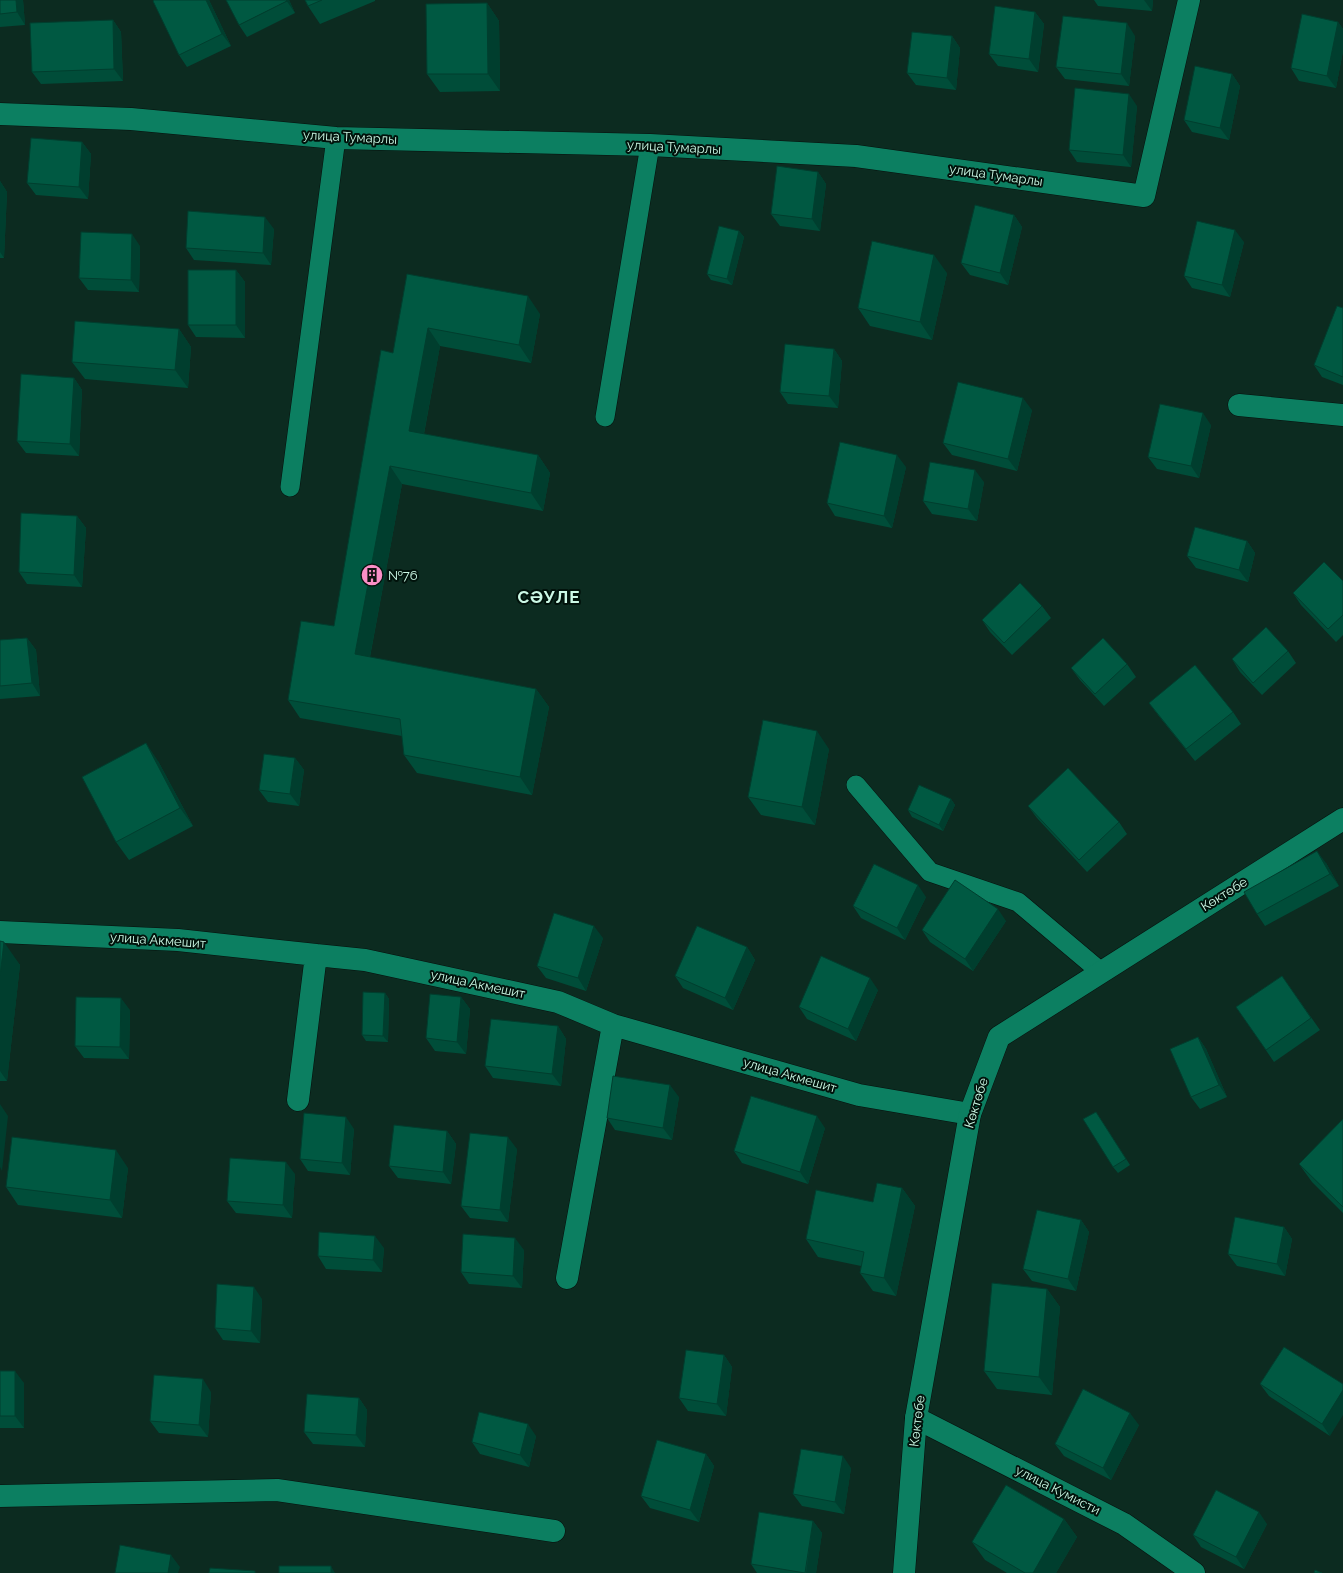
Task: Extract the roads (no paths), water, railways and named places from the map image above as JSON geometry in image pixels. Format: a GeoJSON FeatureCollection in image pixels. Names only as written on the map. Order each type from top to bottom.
{"type":"FeatureCollection","features":[{"type":"Feature","properties":{"kind":"street","name":"улица Тумарлы"},"geometry":{"type":"LineString","coordinates":[[0,114],[131,119],[336,138],[650,145],[856,156],[1144,196],[1189,0]]}},
{"type":"Feature","properties":{"kind":"street"},"geometry":{"type":"LineString","coordinates":[[1239,405],[1343,415]]}},
{"type":"Feature","properties":{"kind":"street","name":"Көктөбе"},"geometry":{"type":"LineString","coordinates":[[904,1573],[916,1418],[970,1114],[999,1037],[1343,819]]}},
{"type":"Feature","properties":{"kind":"street","name":"улица Акмешит"},"geometry":{"type":"LineString","coordinates":[[0,932],[178,940],[365,960],[558,1002],[612,1025],[859,1095],[970,1114]]}},
{"type":"Feature","properties":{"kind":"street"},"geometry":{"type":"LineString","coordinates":[[298,1100],[316,955]]}},
{"type":"Feature","properties":{"kind":"street"},"geometry":{"type":"LineString","coordinates":[[567,1278],[612,1025]]}},
{"type":"Feature","properties":{"kind":"street","name":"улица Кумисти"},"geometry":{"type":"LineString","coordinates":[[916,1418],[1124,1524],[1194,1573]]}},
{"type":"Feature","properties":{"kind":"street"},"geometry":{"type":"LineString","coordinates":[[0,1496],[277,1490],[554,1531]]}},
{"type":"Feature","properties":{"kind":"lane"},"geometry":{"type":"LineString","coordinates":[[290,487],[336,138]]}},
{"type":"Feature","properties":{"kind":"lane"},"geometry":{"type":"LineString","coordinates":[[605,417],[650,145]]}},
{"type":"Feature","properties":{"kind":"lane"},"geometry":{"type":"LineString","coordinates":[[856,785],[930,872],[1018,902],[1101,972]]}},
{"type":"Feature","properties":{"kind":"place","name":"№76"},"geometry":{"type":"Point","coordinates":[372,575]}},
{"type":"Feature","properties":{"kind":"district","name":"СӘУЛЕ"},"geometry":{"type":"Point","coordinates":[549,597]}}]}
